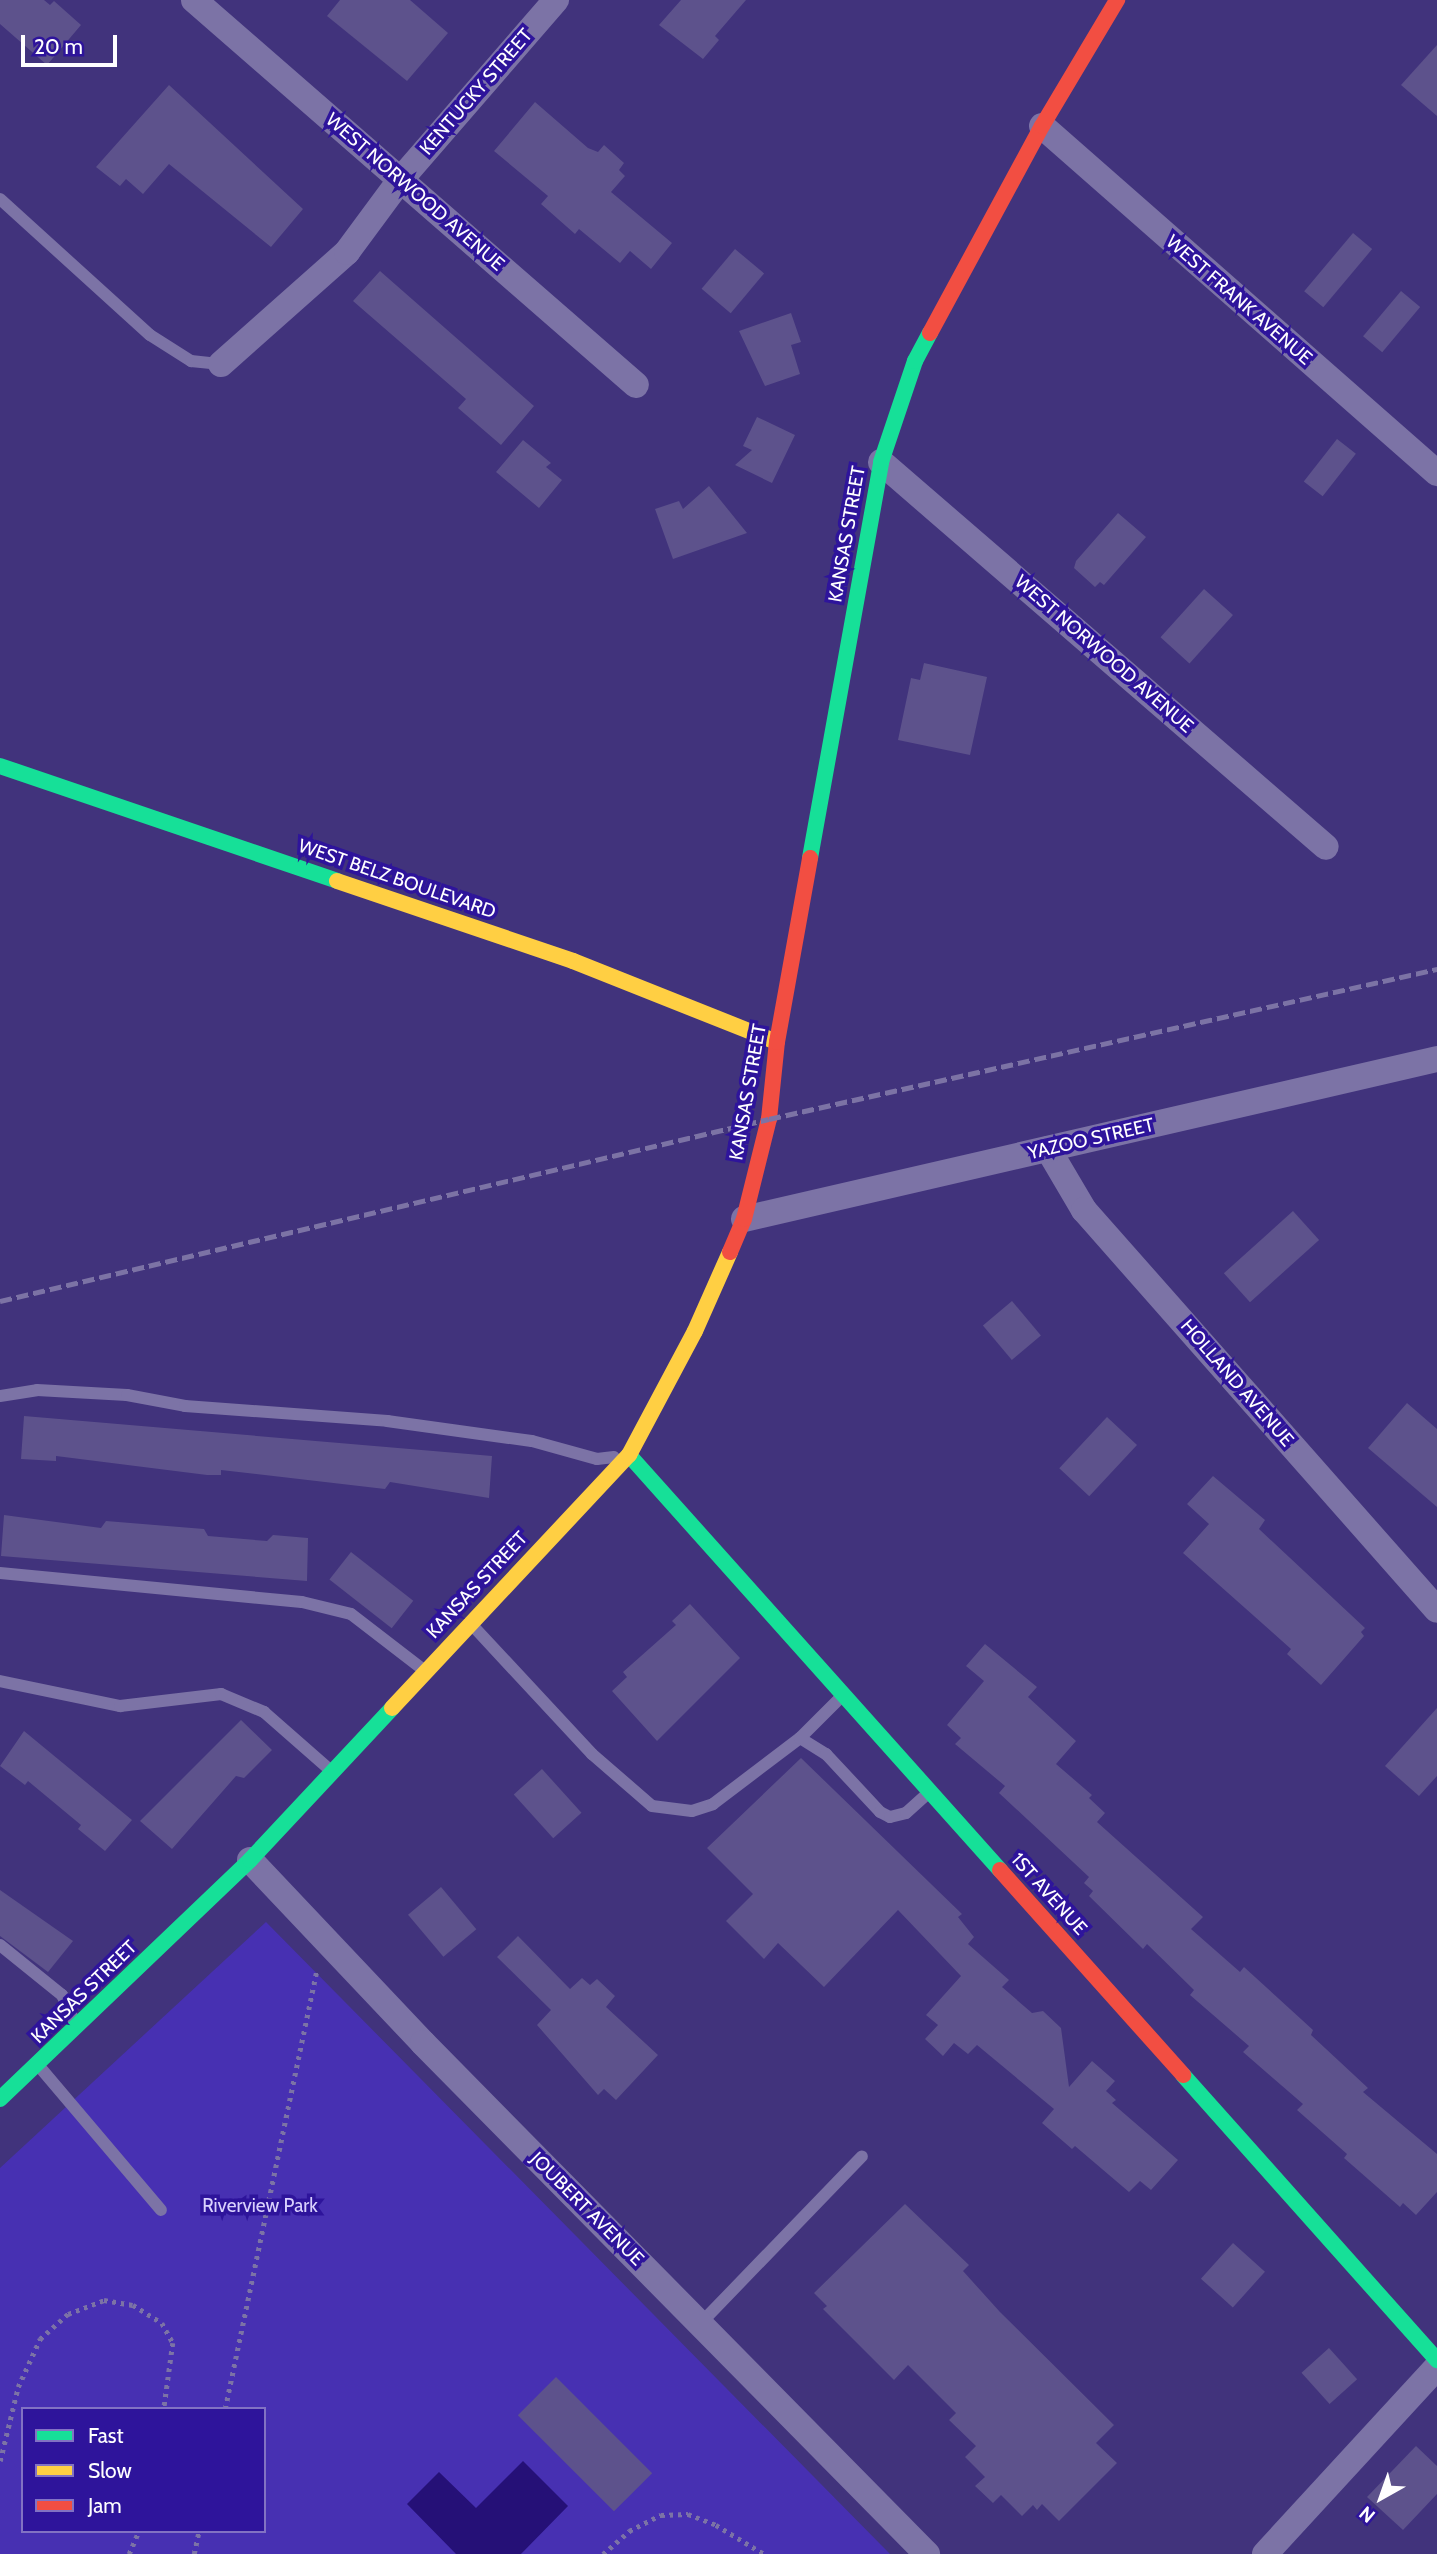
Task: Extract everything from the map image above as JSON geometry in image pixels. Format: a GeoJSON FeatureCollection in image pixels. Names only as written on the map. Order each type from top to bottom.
{"type":"FeatureCollection","features":[{"type":"Feature","properties":{"kind":"street","name":"WEST NORWOOD AVENUE"},"geometry":{"type":"LineString","coordinates":[[194,0],[636,386]]}},
{"type":"Feature","properties":{"kind":"street","name":"KENTUCKY STREET"},"geometry":{"type":"LineString","coordinates":[[221,364],[347,252],[401,179],[556,0]]}},
{"type":"Feature","properties":{"kind":"street","name":"KANSAS STREET"},"geometry":{"type":"LineString","coordinates":[[0,2099],[250,1860],[629,1455],[695,1331],[744,1219],[769,1119],[777,1042],[881,462],[915,361],[1042,126],[1117,0]]}},
{"type":"Feature","properties":{"kind":"street","name":"WEST FRANK AVENUE"},"geometry":{"type":"LineString","coordinates":[[1042,126],[1437,473]]}},
{"type":"Feature","properties":{"kind":"street","name":"WEST NORWOOD AVENUE"},"geometry":{"type":"LineString","coordinates":[[881,462],[1326,847]]}},
{"type":"Feature","properties":{"kind":"street","name":"WEST BELZ BOULEVARD"},"geometry":{"type":"LineString","coordinates":[[0,766],[573,961],[777,1042]]}},
{"type":"Feature","properties":{"kind":"street","name":"YAZOO STREET"},"geometry":{"type":"LineString","coordinates":[[744,1219],[1437,1059]]}},
{"type":"Feature","properties":{"kind":"street","name":"HOLLAND AVENUE"},"geometry":{"type":"LineString","coordinates":[[1048,1149],[1084,1210],[1437,1610]]}},
{"type":"Feature","properties":{"kind":"street","name":"1ST AVENUE"},"geometry":{"type":"LineString","coordinates":[[629,1455],[1437,2360]]}},
{"type":"Feature","properties":{"kind":"street","name":"JOUBERT AVENUE"},"geometry":{"type":"LineString","coordinates":[[250,1860],[700,2324],[928,2554]]}},
{"type":"Feature","properties":{"kind":"street"},"geometry":{"type":"LineString","coordinates":[[1265,2554],[1437,2367]]}},
{"type":"Feature","properties":{"kind":"lane"},"geometry":{"type":"LineString","coordinates":[[0,199],[150,335],[191,360],[221,364]]}},
{"type":"Feature","properties":{"kind":"lane"},"geometry":{"type":"LineString","coordinates":[[0,1396],[37,1390],[127,1395],[185,1406],[387,1421],[532,1441],[597,1459],[629,1455]]}},
{"type":"Feature","properties":{"kind":"lane"},"geometry":{"type":"LineString","coordinates":[[0,1573],[302,1602],[351,1614],[425,1671]]}},
{"type":"Feature","properties":{"kind":"lane"},"geometry":{"type":"LineString","coordinates":[[471,1623],[592,1754],[652,1805],[692,1811],[713,1804],[800,1738],[843,1695]]}},
{"type":"Feature","properties":{"kind":"lane"},"geometry":{"type":"LineString","coordinates":[[0,1681],[120,1706],[221,1694],[264,1712],[332,1772]]}},
{"type":"Feature","properties":{"kind":"lane"},"geometry":{"type":"LineString","coordinates":[[800,1738],[826,1754],[880,1812],[890,1817],[905,1813],[929,1792]]}},
{"type":"Feature","properties":{"kind":"lane"},"geometry":{"type":"LineString","coordinates":[[0,1945],[62,1995],[76,2028]]}},
{"type":"Feature","properties":{"kind":"lane"},"geometry":{"type":"LineString","coordinates":[[38,2065],[161,2210]]}},
{"type":"Feature","properties":{"kind":"lane"},"geometry":{"type":"LineString","coordinates":[[700,2324],[862,2156]]}},
{"type":"Feature","properties":{"kind":"path"},"geometry":{"type":"LineString","coordinates":[[225,2407],[323,1937]]}},
{"type":"Feature","properties":{"kind":"path"},"geometry":{"type":"LineString","coordinates":[[0,2461],[18,2387],[40,2339],[68,2314],[104,2300],[132,2305],[162,2323],[173,2343],[164,2407]]}},
{"type":"Feature","properties":{"kind":"path"},"geometry":{"type":"LineString","coordinates":[[603,2554],[629,2531],[661,2515],[688,2514],[716,2525],[764,2554]]}},
{"type":"Feature","properties":{"kind":"path"},"geometry":{"type":"LineString","coordinates":[[129,2554],[138,2533]]}},
{"type":"Feature","properties":{"kind":"path"},"geometry":{"type":"LineString","coordinates":[[194,2554],[199,2533]]}},
{"type":"Feature","properties":{"kind":"green space","name":"Riverview Park"},"geometry":{"type":"Polygon","coordinates":[[[266,1922],[890,2554],[0,2554],[0,2168],[266,1922]]]}},
{"type":"Feature","properties":{"kind":"shaded area"},"geometry":{"type":"Polygon","coordinates":[[[523,2461],[568,2506],[521,2554],[456,2554],[407,2504],[439,2472],[476,2508],[523,2461]]]}},
{"type":"Feature","properties":{"kind":"building"},"geometry":{"type":"Polygon","coordinates":[[[0,0],[44,0],[50,5],[54,1],[81,25],[47,65],[0,24],[0,0]]]}},
{"type":"Feature","properties":{"kind":"building"},"geometry":{"type":"Polygon","coordinates":[[[340,0],[410,0],[448,33],[407,81],[327,16],[340,0]]]}},
{"type":"Feature","properties":{"kind":"building"},"geometry":{"type":"Polygon","coordinates":[[[681,0],[746,0],[715,36],[719,40],[703,59],[659,25],[681,0]]]}},
{"type":"Feature","properties":{"kind":"building"},"geometry":{"type":"Polygon","coordinates":[[[1437,45],[1437,116],[1401,85],[1437,45]]]}},
{"type":"Feature","properties":{"kind":"building"},"geometry":{"type":"Polygon","coordinates":[[[169,85],[303,209],[271,247],[169,164],[143,194],[126,179],[120,186],[96,167],[169,85]]]}},
{"type":"Feature","properties":{"kind":"building"},"geometry":{"type":"Polygon","coordinates":[[[535,102],[588,148],[598,152],[604,145],[624,163],[619,170],[625,176],[611,192],[672,243],[651,269],[630,251],[620,263],[579,229],[575,234],[541,204],[548,196],[494,151],[535,102]]]}},
{"type":"Feature","properties":{"kind":"building"},"geometry":{"type":"Polygon","coordinates":[[[1353,233],[1372,249],[1323,307],[1304,291],[1353,233]]]}},
{"type":"Feature","properties":{"kind":"building"},"geometry":{"type":"Polygon","coordinates":[[[735,249],[764,273],[731,313],[702,289],[735,249]]]}},
{"type":"Feature","properties":{"kind":"building"},"geometry":{"type":"Polygon","coordinates":[[[380,271],[534,406],[501,445],[458,408],[466,399],[353,301],[380,271]]]}},
{"type":"Feature","properties":{"kind":"building"},"geometry":{"type":"Polygon","coordinates":[[[1401,291],[1420,307],[1382,352],[1363,336],[1401,291]]]}},
{"type":"Feature","properties":{"kind":"building"},"geometry":{"type":"Polygon","coordinates":[[[791,313],[801,342],[791,345],[800,374],[765,386],[739,331],[791,313]]]}},
{"type":"Feature","properties":{"kind":"building"},"geometry":{"type":"Polygon","coordinates":[[[757,417],[795,435],[772,483],[735,465],[752,450],[743,446],[757,417]]]}},
{"type":"Feature","properties":{"kind":"building"},"geometry":{"type":"Polygon","coordinates":[[[1337,439],[1356,454],[1323,496],[1304,482],[1337,439]]]}},
{"type":"Feature","properties":{"kind":"building"},"geometry":{"type":"Polygon","coordinates":[[[523,440],[551,463],[546,467],[562,480],[539,508],[496,472],[523,440]]]}},
{"type":"Feature","properties":{"kind":"building"},"geometry":{"type":"Polygon","coordinates":[[[709,486],[747,533],[673,559],[655,509],[679,501],[683,509],[709,486]]]}},
{"type":"Feature","properties":{"kind":"building"},"geometry":{"type":"Polygon","coordinates":[[[1118,513],[1146,537],[1104,585],[1100,582],[1095,587],[1074,568],[1076,561],[1118,513]]]}},
{"type":"Feature","properties":{"kind":"building"},"geometry":{"type":"Polygon","coordinates":[[[1204,589],[1233,615],[1189,663],[1161,637],[1204,589]]]}},
{"type":"Feature","properties":{"kind":"building"},"geometry":{"type":"Polygon","coordinates":[[[924,663],[987,677],[970,755],[898,740],[911,678],[920,680],[924,663]]]}},
{"type":"Feature","properties":{"kind":"building"},"geometry":{"type":"Polygon","coordinates":[[[1293,1211],[1319,1240],[1250,1302],[1224,1273],[1293,1211]]]}},
{"type":"Feature","properties":{"kind":"building"},"geometry":{"type":"Polygon","coordinates":[[[1012,1301],[1041,1335],[1012,1360],[983,1325],[1012,1301]]]}},
{"type":"Feature","properties":{"kind":"building"},"geometry":{"type":"Polygon","coordinates":[[[1407,1403],[1437,1429],[1437,1507],[1368,1448],[1407,1403]]]}},
{"type":"Feature","properties":{"kind":"building"},"geometry":{"type":"Polygon","coordinates":[[[24,1416],[492,1456],[489,1498],[390,1482],[385,1489],[221,1470],[221,1475],[207,1475],[56,1456],[56,1461],[21,1459],[24,1416]]]}},
{"type":"Feature","properties":{"kind":"building"},"geometry":{"type":"Polygon","coordinates":[[[1107,1417],[1137,1445],[1089,1496],[1059,1468],[1107,1417]]]}},
{"type":"Feature","properties":{"kind":"building"},"geometry":{"type":"Polygon","coordinates":[[[1213,1476],[1265,1520],[1259,1529],[1365,1628],[1361,1632],[1364,1636],[1321,1685],[1287,1654],[1291,1649],[1183,1553],[1209,1524],[1187,1504],[1213,1476]]]}},
{"type":"Feature","properties":{"kind":"building"},"geometry":{"type":"Polygon","coordinates":[[[4,1515],[101,1528],[106,1521],[204,1529],[208,1536],[267,1541],[273,1535],[308,1538],[307,1581],[1,1556],[4,1515]]]}},
{"type":"Feature","properties":{"kind":"building"},"geometry":{"type":"Polygon","coordinates":[[[351,1552],[413,1601],[392,1628],[329,1580],[351,1552]]]}},
{"type":"Feature","properties":{"kind":"building"},"geometry":{"type":"Polygon","coordinates":[[[690,1604],[740,1658],[657,1741],[612,1691],[627,1677],[623,1672],[676,1625],[672,1621],[690,1604]]]}},
{"type":"Feature","properties":{"kind":"building"},"geometry":{"type":"Polygon","coordinates":[[[985,1644],[1037,1687],[1028,1697],[1076,1741],[1056,1764],[1092,1795],[1089,1798],[1105,1813],[1097,1822],[1203,1917],[1191,1929],[1240,1972],[1244,1967],[1313,2030],[1311,2035],[1368,2088],[1363,2092],[1437,2154],[1437,2192],[1416,2215],[1403,2203],[1400,2207],[1344,2158],[1347,2154],[1297,2110],[1303,2104],[1243,2052],[1249,2046],[1190,1995],[1194,1990],[1147,1944],[1143,1949],[1089,1896],[1093,1891],[1084,1883],[1089,1877],[999,1793],[1005,1786],[955,1744],[961,1738],[947,1725],[984,1681],[966,1666],[985,1644]]]}},
{"type":"Feature","properties":{"kind":"building"},"geometry":{"type":"Polygon","coordinates":[[[1437,1708],[1437,1776],[1419,1796],[1385,1766],[1437,1708]]]}},
{"type":"Feature","properties":{"kind":"building"},"geometry":{"type":"Polygon","coordinates":[[[241,1720],[272,1750],[244,1778],[236,1776],[172,1849],[140,1821],[241,1720]]]}},
{"type":"Feature","properties":{"kind":"building"},"geometry":{"type":"Polygon","coordinates":[[[24,1731],[132,1820],[105,1851],[78,1829],[81,1825],[28,1781],[25,1785],[0,1766],[24,1731]]]}},
{"type":"Feature","properties":{"kind":"building"},"geometry":{"type":"Polygon","coordinates":[[[801,1758],[962,1914],[958,1917],[974,1937],[968,1944],[1009,1980],[1002,1987],[1032,2013],[1043,2011],[1061,2028],[1069,2087],[1092,2061],[1115,2081],[1106,2091],[1116,2100],[1112,2103],[1178,2160],[1151,2190],[1140,2181],[1129,2192],[1075,2146],[1072,2149],[1042,2123],[1054,2109],[977,2045],[968,2054],[954,2043],[943,2056],[925,2039],[938,2025],[926,2015],[961,1976],[898,1910],[824,1987],[778,1943],[764,1959],[726,1921],[753,1894],[707,1848],[801,1758]]]}},
{"type":"Feature","properties":{"kind":"building"},"geometry":{"type":"Polygon","coordinates":[[[542,1769],[581,1813],[553,1838],[514,1794],[542,1769]]]}},
{"type":"Feature","properties":{"kind":"building"},"geometry":{"type":"Polygon","coordinates":[[[441,1887],[476,1929],[443,1957],[408,1915],[441,1887]]]}},
{"type":"Feature","properties":{"kind":"building"},"geometry":{"type":"Polygon","coordinates":[[[0,1890],[73,1941],[48,1972],[0,1936],[0,1890]]]}},
{"type":"Feature","properties":{"kind":"building"},"geometry":{"type":"Polygon","coordinates":[[[518,1936],[570,1989],[582,1978],[590,1985],[597,1979],[615,1996],[606,2007],[658,2055],[616,2100],[604,2089],[598,2095],[537,2025],[551,2010],[497,1957],[518,1936]]]}},
{"type":"Feature","properties":{"kind":"building"},"geometry":{"type":"Polygon","coordinates":[[[905,2204],[969,2265],[963,2271],[1000,2312],[1114,2425],[1096,2443],[1117,2463],[1059,2521],[1042,2504],[1037,2510],[1033,2505],[1022,2516],[1001,2495],[993,2503],[975,2486],[985,2477],[965,2457],[976,2446],[949,2420],[956,2413],[908,2365],[894,2380],[823,2309],[827,2306],[814,2293],[905,2204]]]}},
{"type":"Feature","properties":{"kind":"building"},"geometry":{"type":"Polygon","coordinates":[[[1233,2243],[1265,2272],[1233,2307],[1201,2279],[1233,2243]]]}},
{"type":"Feature","properties":{"kind":"building"},"geometry":{"type":"Polygon","coordinates":[[[1329,2348],[1357,2379],[1330,2404],[1302,2373],[1329,2348]]]}},
{"type":"Feature","properties":{"kind":"building"},"geometry":{"type":"Polygon","coordinates":[[[556,2377],[652,2473],[614,2511],[518,2415],[556,2377]]]}},
{"type":"Feature","properties":{"kind":"building"},"geometry":{"type":"Polygon","coordinates":[[[1416,2446],[1437,2466],[1437,2494],[1403,2530],[1367,2497],[1416,2446]]]}},
{"type":"Feature","properties":{"kind":"railway"},"geometry":{"type":"LineString","coordinates":[[0,1301],[769,1119],[1437,969]]}},
{"type":"Feature","properties":{"kind":"traffic: fast"},"geometry":{"type":"LineString","coordinates":[[810,858],[881,462],[915,361],[930,333]]}},
{"type":"Feature","properties":{"kind":"traffic: fast"},"geometry":{"type":"LineString","coordinates":[[0,766],[337,881]]}},
{"type":"Feature","properties":{"kind":"traffic: fast"},"geometry":{"type":"LineString","coordinates":[[629,1455],[1000,1870]]}},
{"type":"Feature","properties":{"kind":"traffic: fast"},"geometry":{"type":"LineString","coordinates":[[0,2099],[250,1860],[392,1708]]}},
{"type":"Feature","properties":{"kind":"traffic: fast"},"geometry":{"type":"LineString","coordinates":[[1183,2075],[1437,2360]]}},
{"type":"Feature","properties":{"kind":"traffic: slow"},"geometry":{"type":"LineString","coordinates":[[337,881],[573,961],[777,1042]]}},
{"type":"Feature","properties":{"kind":"traffic: slow"},"geometry":{"type":"LineString","coordinates":[[392,1708],[629,1455],[695,1331],[730,1252]]}},
{"type":"Feature","properties":{"kind":"traffic: jam"},"geometry":{"type":"LineString","coordinates":[[930,333],[1042,126],[1117,0]]}},
{"type":"Feature","properties":{"kind":"traffic: jam"},"geometry":{"type":"LineString","coordinates":[[730,1252],[744,1219],[769,1119],[777,1042],[810,858]]}},
{"type":"Feature","properties":{"kind":"traffic: jam"},"geometry":{"type":"LineString","coordinates":[[1000,1870],[1183,2075]]}}]}
